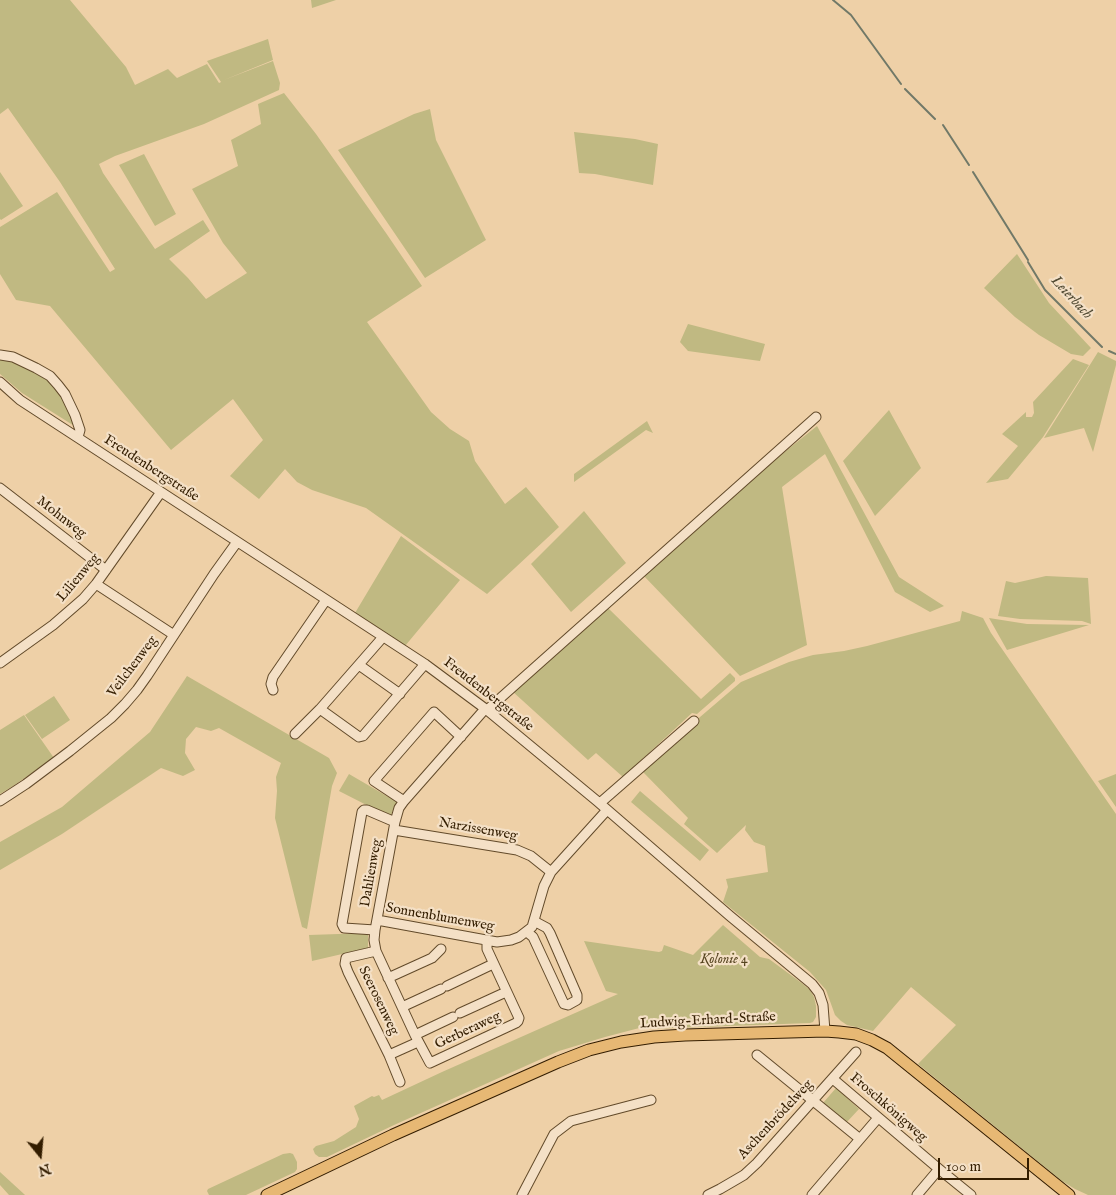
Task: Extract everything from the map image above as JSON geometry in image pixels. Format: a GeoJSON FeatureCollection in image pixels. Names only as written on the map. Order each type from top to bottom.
{"type":"FeatureCollection","features":[{"type":"Feature","properties":{"kind":"main road","name":"Ludwig-Erhard-Straße"},"geometry":{"type":"LineString","coordinates":[[267,1195],[393,1135],[589,1050],[621,1042],[654,1037],[824,1031],[847,1032],[864,1037],[894,1052],[924,1079],[1068,1195]]}},
{"type":"Feature","properties":{"kind":"street"},"geometry":{"type":"LineString","coordinates":[[0,355],[13,357],[50,376],[65,394],[75,415],[80,430],[78,437]]}},
{"type":"Feature","properties":{"kind":"street","name":"Freudenbergstraße"},"geometry":{"type":"LineString","coordinates":[[0,382],[20,400],[424,664],[486,710],[600,803],[730,916],[812,984],[819,993],[824,1005],[824,1031]]}},
{"type":"Feature","properties":{"kind":"street","name":"Dahlienweg"},"geometry":{"type":"LineString","coordinates":[[430,1062],[416,1038],[388,978],[376,951],[374,940],[394,826],[399,808],[460,737],[486,710],[816,417]]}},
{"type":"Feature","properties":{"kind":"street","name":"Mohnweg"},"geometry":{"type":"LineString","coordinates":[[1,490],[106,570]]}},
{"type":"Feature","properties":{"kind":"street","name":"Lilienweg"},"geometry":{"type":"LineString","coordinates":[[0,663],[69,612],[96,584],[161,492]]}},
{"type":"Feature","properties":{"kind":"street","name":"Veilchenweg"},"geometry":{"type":"LineString","coordinates":[[0,801],[53,764],[111,718],[125,704],[137,690],[237,542]]}},
{"type":"Feature","properties":{"kind":"street"},"geometry":{"type":"LineString","coordinates":[[96,584],[174,635]]}},
{"type":"Feature","properties":{"kind":"street"},"geometry":{"type":"LineString","coordinates":[[273,690],[271,684],[273,677],[326,600]]}},
{"type":"Feature","properties":{"kind":"street"},"geometry":{"type":"LineString","coordinates":[[295,734],[320,709],[383,637]]}},
{"type":"Feature","properties":{"kind":"street"},"geometry":{"type":"LineString","coordinates":[[320,709],[361,737],[424,664]]}},
{"type":"Feature","properties":{"kind":"street"},"geometry":{"type":"LineString","coordinates":[[359,665],[400,694]]}},
{"type":"Feature","properties":{"kind":"street"},"geometry":{"type":"LineString","coordinates":[[404,802],[374,782],[434,712],[460,737]]}},
{"type":"Feature","properties":{"kind":"street"},"geometry":{"type":"LineString","coordinates":[[600,803],[694,721]]}},
{"type":"Feature","properties":{"kind":"street","name":"Narzissenweg"},"geometry":{"type":"LineString","coordinates":[[375,930],[344,928],[342,924],[362,812],[364,810],[394,826],[517,850],[531,856],[551,872]]}},
{"type":"Feature","properties":{"kind":"street"},"geometry":{"type":"LineString","coordinates":[[534,921],[547,928],[550,933],[577,995],[577,1000],[568,1005],[564,1004],[533,937],[527,932],[532,927],[544,886],[551,872],[607,810]]}},
{"type":"Feature","properties":{"kind":"street","name":"Sonnenblumenweg"},"geometry":{"type":"LineString","coordinates":[[377,920],[497,942],[519,938],[527,932]]}},
{"type":"Feature","properties":{"kind":"street","name":"Gerberaweg"},"geometry":{"type":"LineString","coordinates":[[430,1062],[518,1021],[487,949],[487,940]]}},
{"type":"Feature","properties":{"kind":"street"},"geometry":{"type":"LineString","coordinates":[[388,978],[432,958],[441,949]]}},
{"type":"Feature","properties":{"kind":"street","name":"Seerosenweg"},"geometry":{"type":"LineString","coordinates":[[376,951],[348,957],[345,961],[348,972],[389,1055],[400,1082]]}},
{"type":"Feature","properties":{"kind":"street"},"geometry":{"type":"LineString","coordinates":[[402,1007],[493,964]]}},
{"type":"Feature","properties":{"kind":"street","name":"Seerosenweg"},"geometry":{"type":"LineString","coordinates":[[389,1055],[457,1015],[506,992]]}},
{"type":"Feature","properties":{"kind":"street","name":"Aschenbrödelweg"},"geometry":{"type":"LineString","coordinates":[[708,1195],[723,1192],[757,1164],[856,1052]]}},
{"type":"Feature","properties":{"kind":"street"},"geometry":{"type":"LineString","coordinates":[[758,1055],[860,1139]]}},
{"type":"Feature","properties":{"kind":"street","name":"Froschkönigweg"},"geometry":{"type":"LineString","coordinates":[[833,1079],[972,1195]]}},
{"type":"Feature","properties":{"kind":"street"},"geometry":{"type":"LineString","coordinates":[[522,1195],[554,1134],[571,1121],[650,1100]]}},
{"type":"Feature","properties":{"kind":"street"},"geometry":{"type":"LineString","coordinates":[[812,1195],[878,1118]]}},
{"type":"Feature","properties":{"kind":"street"},"geometry":{"type":"LineString","coordinates":[[917,1195],[939,1169]]}},
{"type":"Feature","properties":{"kind":"green space"},"geometry":{"type":"Polygon","coordinates":[[[0,0],[70,0],[126,67],[135,85],[168,69],[177,78],[207,64],[219,83],[221,82],[207,61],[268,39],[273,60],[224,80],[273,61],[280,83],[279,90],[204,124],[115,156],[99,164],[103,173],[155,249],[203,220],[210,231],[169,259],[206,299],[247,273],[223,243],[192,189],[238,166],[231,140],[261,124],[258,104],[284,93],[316,134],[422,286],[367,322],[431,412],[450,429],[469,441],[475,461],[505,504],[526,487],[559,527],[487,594],[366,508],[312,490],[297,482],[285,469],[259,499],[230,476],[263,440],[233,399],[171,450],[50,306],[16,300],[0,274],[0,227],[57,192],[110,272],[115,269],[60,182],[8,108],[0,114],[0,0]]]}},
{"type":"Feature","properties":{"kind":"green space"},"geometry":{"type":"Polygon","coordinates":[[[311,0],[336,0],[312,8],[311,0]]]}},
{"type":"Feature","properties":{"kind":"green space"},"geometry":{"type":"Polygon","coordinates":[[[430,109],[436,140],[486,240],[425,278],[338,150],[414,114],[430,109]]]}},
{"type":"Feature","properties":{"kind":"green space"},"geometry":{"type":"Polygon","coordinates":[[[574,132],[635,139],[658,144],[653,185],[595,174],[579,173],[574,132]]]}},
{"type":"Feature","properties":{"kind":"green space"},"geometry":{"type":"Polygon","coordinates":[[[144,154],[176,214],[155,226],[119,165],[144,154]]]}},
{"type":"Feature","properties":{"kind":"green space"},"geometry":{"type":"Polygon","coordinates":[[[0,172],[23,206],[1,220],[0,219],[0,172]]]}},
{"type":"Feature","properties":{"kind":"green space"},"geometry":{"type":"Polygon","coordinates":[[[1017,254],[1049,303],[1091,348],[1083,356],[1071,354],[1039,335],[1015,317],[984,288],[1017,254]]]}},
{"type":"Feature","properties":{"kind":"green space"},"geometry":{"type":"Polygon","coordinates":[[[688,324],[765,344],[760,361],[688,351],[680,342],[688,324]]]}},
{"type":"Feature","properties":{"kind":"green space"},"geometry":{"type":"Polygon","coordinates":[[[1098,352],[1116,361],[1116,365],[1093,452],[1084,428],[1044,438],[1098,352]]]}},
{"type":"Feature","properties":{"kind":"green space"},"geometry":{"type":"Polygon","coordinates":[[[0,357],[20,362],[50,381],[61,394],[76,427],[22,393],[0,374],[0,357]]]}},
{"type":"Feature","properties":{"kind":"green space"},"geometry":{"type":"Polygon","coordinates":[[[1073,359],[1089,365],[1043,437],[1008,479],[986,483],[1018,446],[1002,434],[1026,412],[1026,417],[1032,417],[1034,413],[1033,402],[1073,359]]]}},
{"type":"Feature","properties":{"kind":"green space"},"geometry":{"type":"Polygon","coordinates":[[[889,410],[921,468],[875,516],[843,461],[889,410]]]}},
{"type":"Feature","properties":{"kind":"green space"},"geometry":{"type":"Polygon","coordinates":[[[647,421],[653,433],[646,430],[574,482],[574,474],[647,421]]]}},
{"type":"Feature","properties":{"kind":"green space"},"geometry":{"type":"Polygon","coordinates":[[[817,426],[899,577],[944,606],[930,612],[895,592],[825,454],[782,487],[807,645],[740,676],[643,575],[777,458],[817,426]]]}},
{"type":"Feature","properties":{"kind":"green space"},"geometry":{"type":"Polygon","coordinates":[[[584,511],[626,563],[571,612],[531,564],[584,511]]]}},
{"type":"Feature","properties":{"kind":"green space"},"geometry":{"type":"Polygon","coordinates":[[[401,536],[460,580],[405,646],[355,613],[401,536]]]}},
{"type":"Feature","properties":{"kind":"green space"},"geometry":{"type":"Polygon","coordinates":[[[1046,576],[1088,578],[1091,624],[1082,621],[1020,619],[998,616],[1006,581],[1015,583],[1046,576]]]}},
{"type":"Feature","properties":{"kind":"green space"},"geometry":{"type":"Polygon","coordinates":[[[608,608],[701,699],[730,673],[735,678],[735,681],[697,714],[692,713],[623,777],[596,753],[588,760],[512,691],[608,608]]]}},
{"type":"Feature","properties":{"kind":"green space"},"geometry":{"type":"Polygon","coordinates":[[[962,611],[983,618],[991,633],[1116,814],[1116,1195],[1088,1195],[1062,1181],[918,1064],[956,1025],[911,987],[873,1031],[847,1025],[841,1021],[835,1015],[826,990],[810,972],[723,902],[728,887],[726,879],[768,872],[765,846],[754,842],[745,830],[746,825],[717,853],[684,824],[688,818],[643,772],[693,723],[741,682],[789,662],[813,655],[867,646],[960,621],[962,611]]]}},
{"type":"Feature","properties":{"kind":"green space"},"geometry":{"type":"Polygon","coordinates":[[[989,618],[1027,624],[1089,625],[1007,650],[989,618]]]}},
{"type":"Feature","properties":{"kind":"green space"},"geometry":{"type":"Polygon","coordinates":[[[187,676],[329,758],[337,773],[332,786],[307,929],[302,927],[275,818],[276,777],[281,763],[219,728],[211,731],[196,727],[186,739],[185,753],[195,770],[183,776],[161,768],[62,834],[0,870],[0,842],[62,807],[150,732],[187,676]]]}},
{"type":"Feature","properties":{"kind":"green space"},"geometry":{"type":"Polygon","coordinates":[[[54,696],[70,720],[42,739],[25,715],[54,696]]]}},
{"type":"Feature","properties":{"kind":"green space"},"geometry":{"type":"Polygon","coordinates":[[[24,715],[54,758],[0,794],[0,730],[24,715]]]}},
{"type":"Feature","properties":{"kind":"green space"},"geometry":{"type":"Polygon","coordinates":[[[349,774],[397,802],[390,817],[339,791],[349,774]]]}},
{"type":"Feature","properties":{"kind":"green space"},"geometry":{"type":"Polygon","coordinates":[[[1116,774],[1116,807],[1098,781],[1116,774]]]}},
{"type":"Feature","properties":{"kind":"green space"},"geometry":{"type":"Polygon","coordinates":[[[640,791],[709,850],[700,861],[631,802],[640,791]]]}},
{"type":"Feature","properties":{"kind":"green space","name":"Kolonie 4"},"geometry":{"type":"Polygon","coordinates":[[[723,925],[760,957],[769,959],[810,990],[816,1006],[816,1017],[813,1022],[648,1029],[647,1026],[605,1037],[559,1051],[327,1157],[319,1157],[315,1154],[313,1149],[316,1146],[334,1141],[356,1127],[359,1119],[354,1106],[372,1096],[379,1095],[382,1100],[618,994],[606,991],[584,941],[659,952],[662,951],[664,945],[693,955],[723,925]]]}},
{"type":"Feature","properties":{"kind":"green space"},"geometry":{"type":"Polygon","coordinates":[[[368,933],[368,948],[312,961],[309,935],[368,933]]]}},
{"type":"Feature","properties":{"kind":"green space"},"geometry":{"type":"Polygon","coordinates":[[[836,1088],[859,1109],[846,1123],[823,1103],[836,1088]]]}},
{"type":"Feature","properties":{"kind":"green space"},"geometry":{"type":"Polygon","coordinates":[[[283,1154],[293,1154],[297,1162],[295,1172],[246,1195],[209,1195],[207,1191],[283,1154]]]}},
{"type":"Feature","properties":{"kind":"green space"},"geometry":{"type":"Polygon","coordinates":[[[0,1172],[25,1195],[9,1195],[0,1185],[0,1172]]]}},
{"type":"Feature","properties":{"kind":"waterway","name":"Leierbach"},"geometry":{"type":"LineString","coordinates":[[833,0],[851,15],[901,84]]}},
{"type":"Feature","properties":{"kind":"waterway","name":"Leierbach"},"geometry":{"type":"LineString","coordinates":[[905,89],[935,119]]}},
{"type":"Feature","properties":{"kind":"waterway","name":"Leierbach"},"geometry":{"type":"LineString","coordinates":[[943,125],[969,165]]}},
{"type":"Feature","properties":{"kind":"waterway","name":"Leierbach"},"geometry":{"type":"LineString","coordinates":[[973,172],[1028,260]]}},
{"type":"Feature","properties":{"kind":"waterway","name":"Leierbach"},"geometry":{"type":"LineString","coordinates":[[1028,262],[1045,290],[1102,347]]}},
{"type":"Feature","properties":{"kind":"waterway","name":"Leierbach"},"geometry":{"type":"LineString","coordinates":[[1109,351],[1116,354]]}}]}
